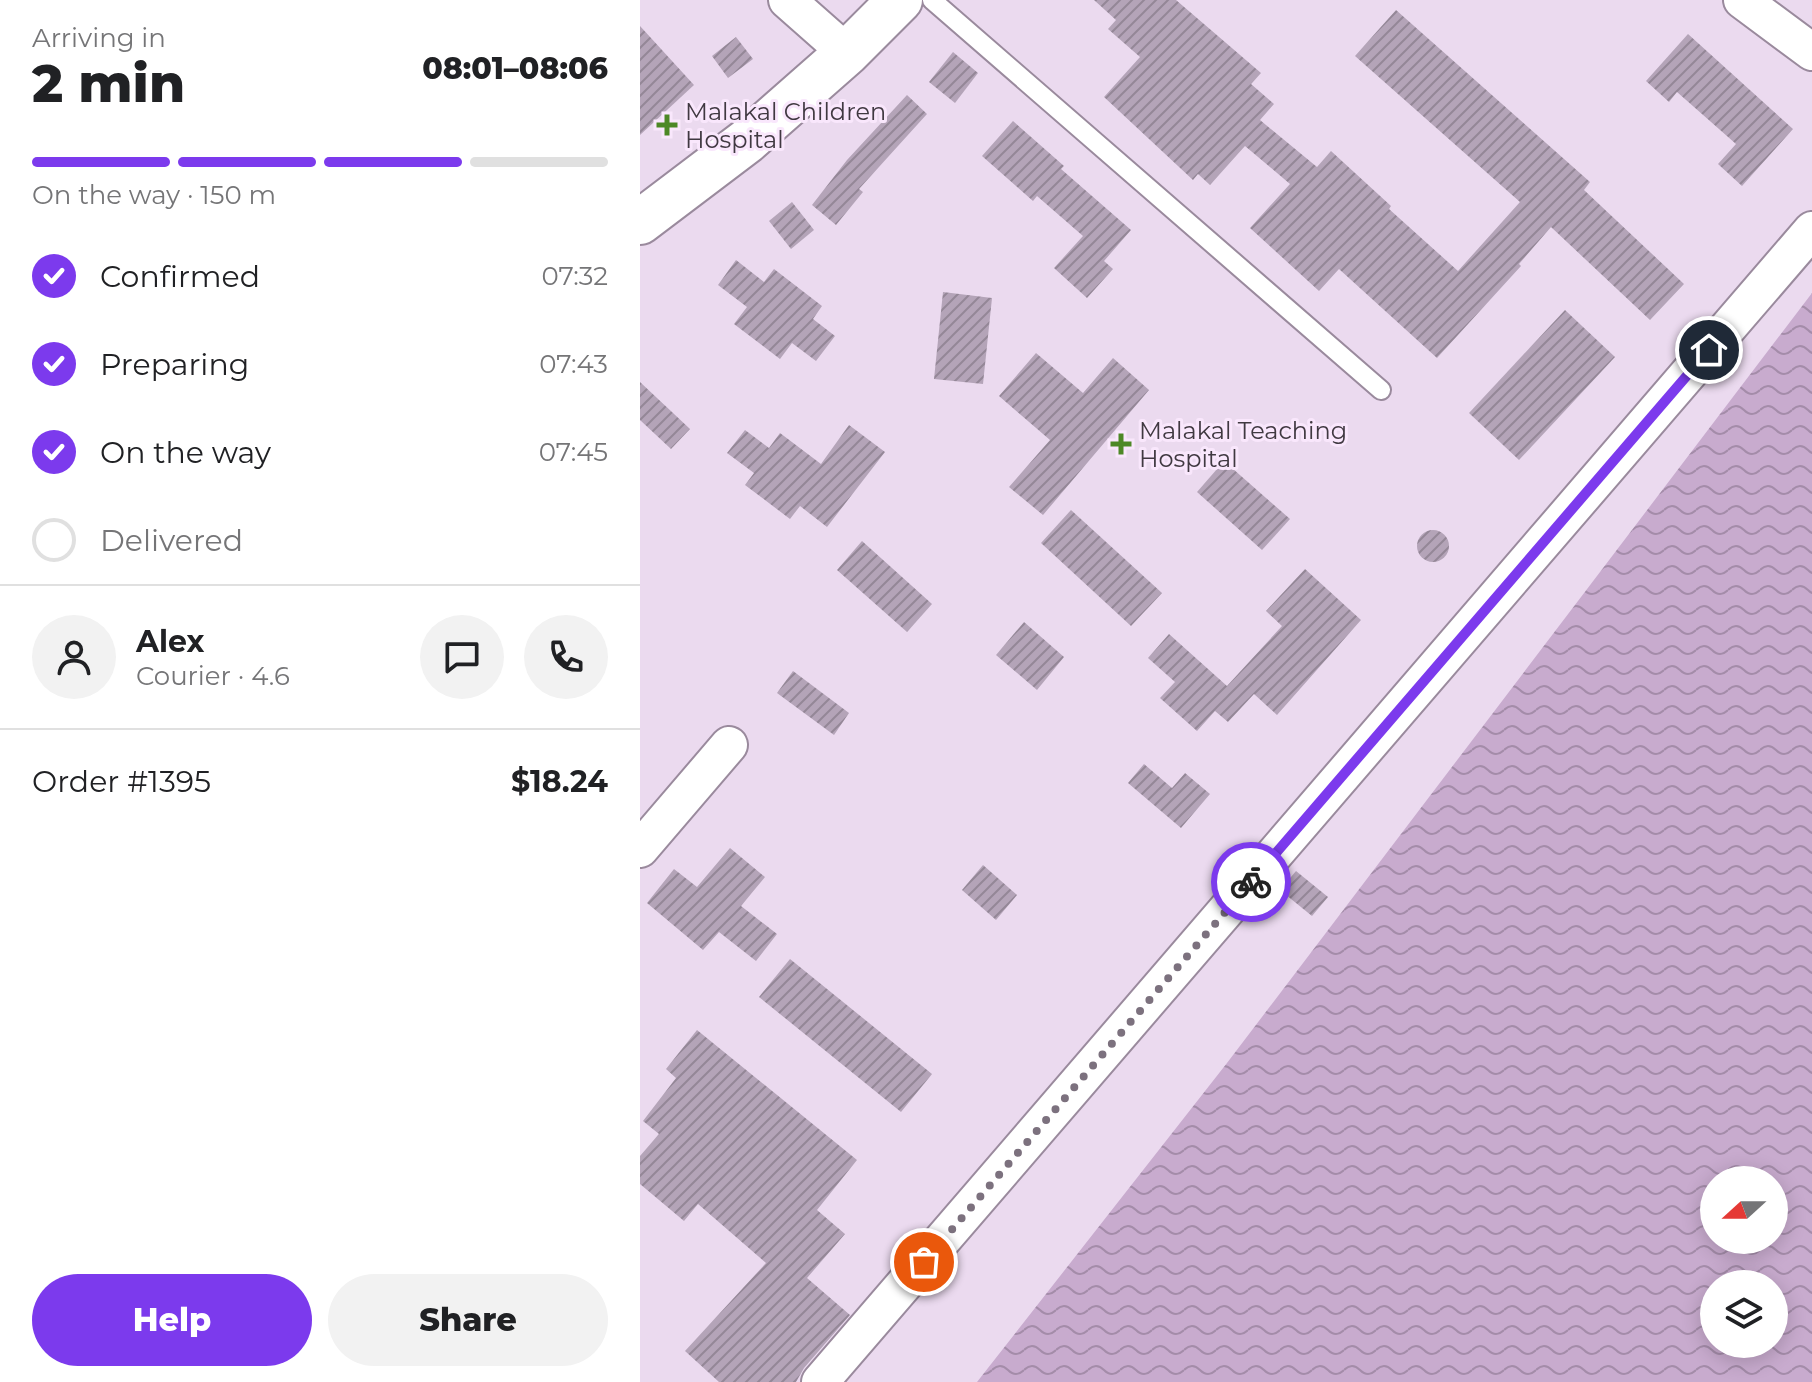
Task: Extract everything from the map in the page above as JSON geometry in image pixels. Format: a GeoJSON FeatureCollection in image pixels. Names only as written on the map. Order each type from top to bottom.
{"type":"FeatureCollection","features":[{"type":"Feature","properties":{"kind":"street"},"geometry":{"type":"LineString","coordinates":[[787,0],[847,53]]}},
{"type":"Feature","properties":{"kind":"street"},"geometry":{"type":"LineString","coordinates":[[640,222],[747,141],[847,53],[900,0]]}},
{"type":"Feature","properties":{"kind":"street"},"geometry":{"type":"LineString","coordinates":[[1742,0],[1812,52]]}},
{"type":"Feature","properties":{"kind":"street"},"geometry":{"type":"LineString","coordinates":[[820,1382],[1812,230]]}},
{"type":"Feature","properties":{"kind":"street"},"geometry":{"type":"LineString","coordinates":[[640,849],[729,745]]}},
{"type":"Feature","properties":{"kind":"lane"},"geometry":{"type":"LineString","coordinates":[[932,0],[1381,390]]}},
{"type":"Feature","properties":{"kind":"water"},"geometry":{"type":"Polygon","coordinates":[[[1812,293],[1812,1382],[977,1382],[1227,1063],[1812,293]]]}},
{"type":"Feature","properties":{"kind":"building"},"geometry":{"type":"Polygon","coordinates":[[[1094,0],[1176,0],[1261,73],[1251,84],[1274,104],[1260,120],[1317,167],[1331,151],[1458,271],[1520,202],[1355,56],[1396,10],[1590,182],[1584,190],[1684,284],[1650,320],[1551,227],[1519,264],[1521,266],[1437,358],[1339,269],[1319,291],[1250,228],[1290,184],[1245,146],[1210,185],[1198,174],[1193,180],[1104,97],[1140,57],[1108,29],[1116,20],[1094,0]]]}},
{"type":"Feature","properties":{"kind":"building"},"geometry":{"type":"Polygon","coordinates":[[[640,26],[694,85],[640,135],[640,26]]]}},
{"type":"Feature","properties":{"kind":"building"},"geometry":{"type":"Polygon","coordinates":[[[1688,34],[1793,129],[1742,186],[1718,164],[1736,144],[1677,92],[1669,102],[1646,81],[1688,34]]]}},
{"type":"Feature","properties":{"kind":"building"},"geometry":{"type":"Polygon","coordinates":[[[736,37],[753,59],[728,78],[712,56],[736,37]]]}},
{"type":"Feature","properties":{"kind":"building"},"geometry":{"type":"Polygon","coordinates":[[[953,52],[978,73],[955,103],[929,82],[953,52]]]}},
{"type":"Feature","properties":{"kind":"building"},"geometry":{"type":"Polygon","coordinates":[[[907,95],[927,114],[859,189],[863,192],[836,225],[812,205],[847,160],[907,95]]]}},
{"type":"Feature","properties":{"kind":"building"},"geometry":{"type":"Polygon","coordinates":[[[1013,121],[1064,166],[1061,169],[1131,230],[1104,261],[1113,269],[1087,298],[1054,268],[1083,236],[1037,196],[1033,201],[982,156],[1013,121]]]}},
{"type":"Feature","properties":{"kind":"building"},"geometry":{"type":"Polygon","coordinates":[[[792,202],[814,230],[791,249],[769,221],[792,202]]]}},
{"type":"Feature","properties":{"kind":"building"},"geometry":{"type":"Polygon","coordinates":[[[736,260],[764,282],[774,269],[822,306],[813,319],[835,336],[816,361],[792,343],[780,359],[734,324],[747,307],[718,285],[736,260]]]}},
{"type":"Feature","properties":{"kind":"building"},"geometry":{"type":"Polygon","coordinates":[[[943,292],[992,298],[983,384],[934,379],[943,292]]]}},
{"type":"Feature","properties":{"kind":"building"},"geometry":{"type":"Polygon","coordinates":[[[1565,310],[1615,357],[1519,460],[1469,413],[1565,310]]]}},
{"type":"Feature","properties":{"kind":"building"},"geometry":{"type":"Polygon","coordinates":[[[1036,353],[1083,393],[1113,358],[1149,390],[1043,515],[1009,487],[1050,440],[999,396],[1036,353]]]}},
{"type":"Feature","properties":{"kind":"building"},"geometry":{"type":"Polygon","coordinates":[[[640,382],[690,429],[671,449],[640,420],[640,382]]]}},
{"type":"Feature","properties":{"kind":"building"},"geometry":{"type":"Polygon","coordinates":[[[849,425],[885,452],[827,527],[800,506],[790,519],[745,485],[754,473],[727,453],[745,430],[769,448],[780,433],[821,464],[849,425]]]}},
{"type":"Feature","properties":{"kind":"building"},"geometry":{"type":"Polygon","coordinates":[[[1224,461],[1290,519],[1262,550],[1197,492],[1224,461]]]}},
{"type":"Feature","properties":{"kind":"building"},"geometry":{"type":"Polygon","coordinates":[[[1071,510],[1162,593],[1131,626],[1041,543],[1071,510]]]}},
{"type":"Feature","properties":{"kind":"building"},"geometry":{"type":"Polygon","coordinates":[[[1433,530],[1444,535],[1449,546],[1444,557],[1433,562],[1422,557],[1417,546],[1422,535],[1433,530]]]}},
{"type":"Feature","properties":{"kind":"building"},"geometry":{"type":"Polygon","coordinates":[[[862,541],[932,604],[907,632],[837,570],[862,541]]]}},
{"type":"Feature","properties":{"kind":"building"},"geometry":{"type":"Polygon","coordinates":[[[1305,569],[1361,620],[1277,715],[1254,694],[1228,722],[1215,711],[1197,731],[1160,698],[1175,682],[1148,658],[1169,634],[1227,686],[1282,626],[1266,611],[1305,569]]]}},
{"type":"Feature","properties":{"kind":"building"},"geometry":{"type":"Polygon","coordinates":[[[1024,622],[1064,657],[1037,690],[996,655],[1024,622]]]}},
{"type":"Feature","properties":{"kind":"building"},"geometry":{"type":"Polygon","coordinates":[[[793,671],[849,713],[834,735],[777,693],[793,671]]]}},
{"type":"Feature","properties":{"kind":"building"},"geometry":{"type":"Polygon","coordinates":[[[1144,764],[1172,788],[1185,773],[1210,794],[1181,828],[1128,783],[1144,764]]]}},
{"type":"Feature","properties":{"kind":"building"},"geometry":{"type":"Polygon","coordinates":[[[730,848],[765,877],[741,906],[777,934],[756,961],[719,932],[703,950],[647,903],[674,869],[697,887],[730,848]]]}},
{"type":"Feature","properties":{"kind":"building"},"geometry":{"type":"Polygon","coordinates":[[[983,865],[1017,895],[996,920],[962,890],[983,865]]]}},
{"type":"Feature","properties":{"kind":"building"},"geometry":{"type":"Polygon","coordinates":[[[1296,871],[1328,897],[1312,916],[1280,890],[1296,871]]]}},
{"type":"Feature","properties":{"kind":"building"},"geometry":{"type":"Polygon","coordinates":[[[790,959],[932,1074],[901,1112],[759,997],[790,959]]]}},
{"type":"Feature","properties":{"kind":"building"},"geometry":{"type":"Polygon","coordinates":[[[697,1030],[857,1160],[817,1210],[845,1234],[807,1278],[850,1315],[804,1368],[796,1382],[719,1382],[685,1351],[766,1263],[698,1204],[684,1221],[640,1184],[640,1156],[659,1134],[643,1121],[676,1078],[666,1069],[697,1030]]]}},
{"type":"Feature","properties":{"kind":"way so far"},"geometry":{"type":"LineString","coordinates":[[924,1262],[1251,882]]}},
{"type":"Feature","properties":{"kind":"place","name":"Malakal Children Hospital"},"geometry":{"type":"Point","coordinates":[667,125]}},
{"type":"Feature","properties":{"kind":"place","name":"Malakal Teaching Hospital"},"geometry":{"type":"Point","coordinates":[1121,444]}},
{"type":"Feature","properties":{"kind":"route"},"geometry":{"type":"LineString","coordinates":[[1251,882],[1709,350]]}}]}
